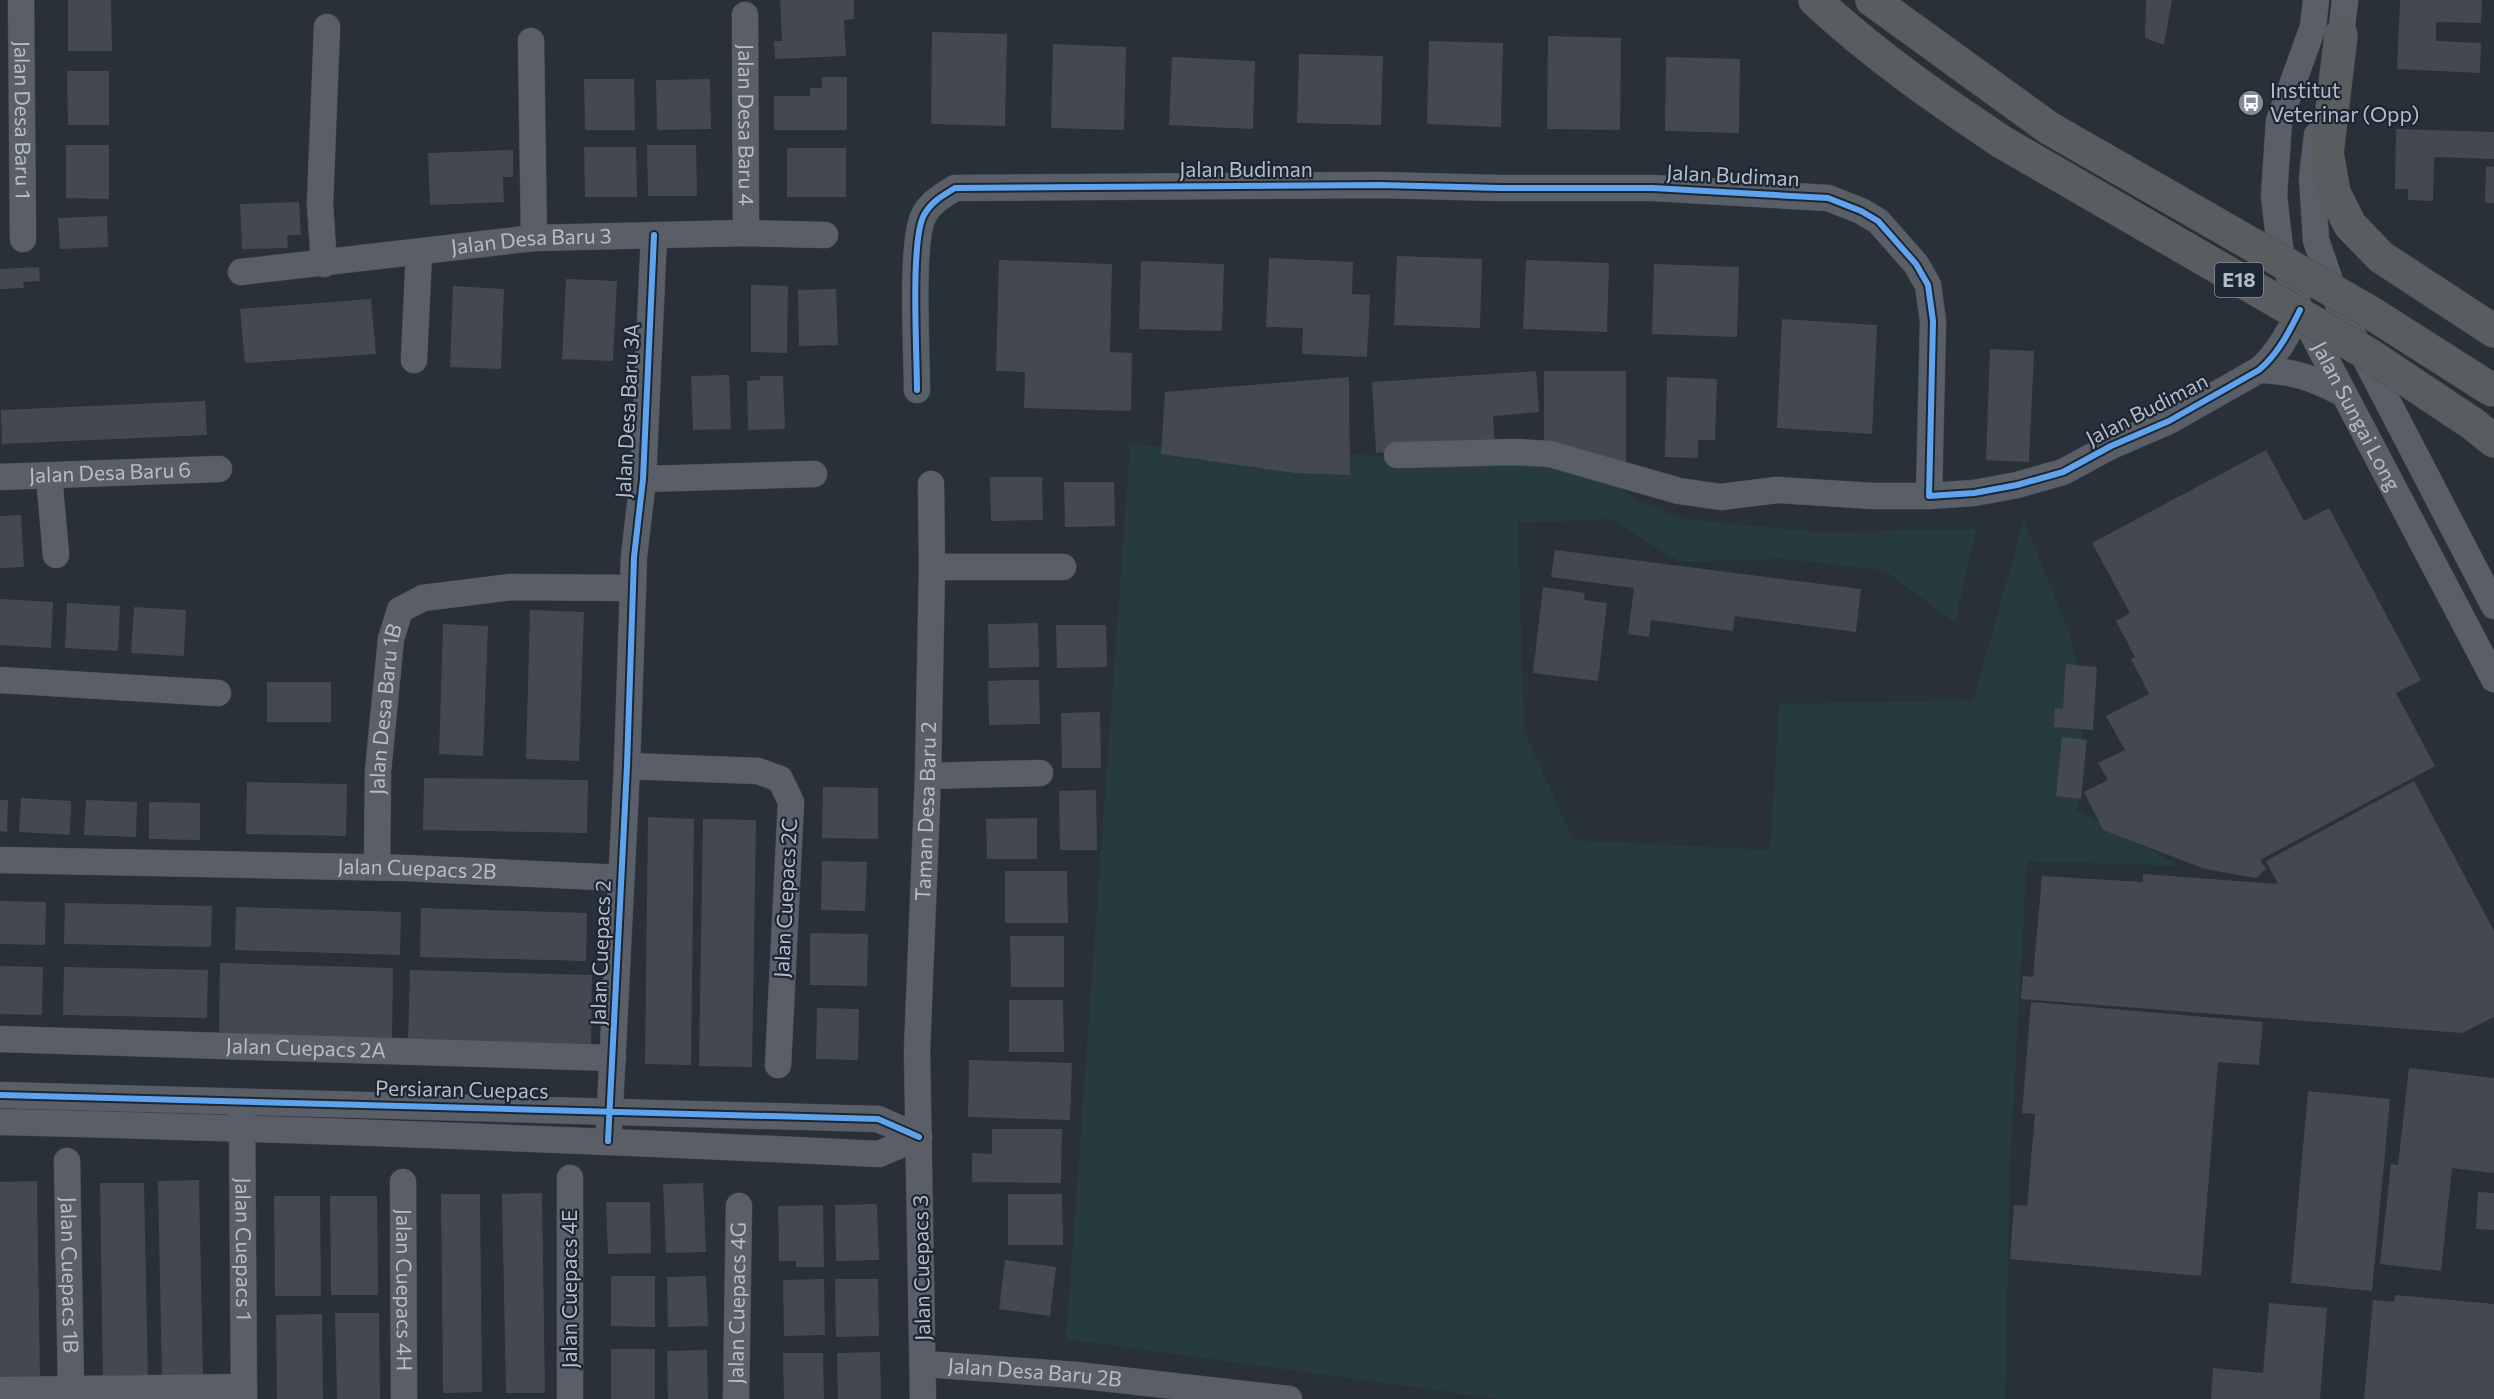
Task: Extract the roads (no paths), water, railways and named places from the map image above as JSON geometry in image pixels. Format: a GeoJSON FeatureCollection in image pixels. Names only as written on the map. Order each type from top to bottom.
{"type":"FeatureCollection","features":[{"type":"Feature","properties":{"kind":"highway","name":"E18"},"geometry":{"type":"LineString","coordinates":[[1815,0],[1854,37],[1918,86],[2002,142],[2368,354],[2483,433]]}},
{"type":"Feature","properties":{"kind":"highway","name":"E18"},"geometry":{"type":"LineString","coordinates":[[1872,0],[2049,128],[2368,310],[2493,391]]}},
{"type":"Feature","properties":{"kind":"highway"},"geometry":{"type":"LineString","coordinates":[[2342,35],[2327,153],[2334,193],[2350,225],[2380,257],[2494,331]]}},
{"type":"Feature","properties":{"kind":"street","name":"Jalan Desa Baru 1"},"geometry":{"type":"LineString","coordinates":[[21,0],[12,174],[23,239]]}},
{"type":"Feature","properties":{"kind":"street","name":"Jalan Sungai Long"},"geometry":{"type":"LineString","coordinates":[[2316,0],[2313,27],[2279,121],[2274,196],[2280,248],[2300,310],[2494,679]]}},
{"type":"Feature","properties":{"kind":"street","name":"Jalan Sungai Long"},"geometry":{"type":"LineString","coordinates":[[2345,0],[2342,35],[2319,121],[2312,178],[2316,240],[2340,310],[2494,606]]}},
{"type":"Feature","properties":{"kind":"street","name":"Jalan Desa Baru 4"},"geometry":{"type":"LineString","coordinates":[[745,15],[746,233]]}},
{"type":"Feature","properties":{"kind":"street"},"geometry":{"type":"LineString","coordinates":[[324,264],[320,204],[327,27]]}},
{"type":"Feature","properties":{"kind":"street"},"geometry":{"type":"LineString","coordinates":[[531,41],[534,238]]}},
{"type":"Feature","properties":{"kind":"street","name":"Jalan Budiman"},"geometry":{"type":"LineString","coordinates":[[917,390],[917,241],[923,217],[934,201],[955,188],[1069,186],[1380,185],[1500,189],[1653,188],[1828,198],[1861,211],[1878,221],[1916,264],[1928,285],[1932,321],[1929,496],[1974,493],[2018,485],[2063,472],[2111,446],[2169,421],[2259,370]]}},
{"type":"Feature","properties":{"kind":"street","name":"Jalan Desa Baru 3"},"geometry":{"type":"LineString","coordinates":[[241,272],[534,238],[746,233],[825,235]]}},
{"type":"Feature","properties":{"kind":"street","name":"Jalan Desa Baru 3A"},"geometry":{"type":"LineString","coordinates":[[627,766],[634,556],[643,479],[654,235]]}},
{"type":"Feature","properties":{"kind":"street"},"geometry":{"type":"LineString","coordinates":[[414,360],[418,252]]}},
{"type":"Feature","properties":{"kind":"street"},"geometry":{"type":"LineString","coordinates":[[2259,370],[2275,354],[2300,310]]}},
{"type":"Feature","properties":{"kind":"street"},"geometry":{"type":"LineString","coordinates":[[2259,370],[2309,376],[2344,394]]}},
{"type":"Feature","properties":{"kind":"street"},"geometry":{"type":"LineString","coordinates":[[1397,455],[1515,452],[1550,454],[1678,491],[1721,497],[1777,490],[1873,496],[1929,496]]}},
{"type":"Feature","properties":{"kind":"street","name":"Jalan Desa Baru 6"},"geometry":{"type":"LineString","coordinates":[[0,477],[219,469]]}},
{"type":"Feature","properties":{"kind":"street"},"geometry":{"type":"LineString","coordinates":[[643,479],[814,474]]}},
{"type":"Feature","properties":{"kind":"street"},"geometry":{"type":"LineString","coordinates":[[49,476],[56,555]]}},
{"type":"Feature","properties":{"kind":"street","name":"Taman Desa Baru 2"},"geometry":{"type":"LineString","coordinates":[[919,1137],[917,1051],[928,776],[932,567],[931,484]]}},
{"type":"Feature","properties":{"kind":"street"},"geometry":{"type":"LineString","coordinates":[[932,567],[1063,567]]}},
{"type":"Feature","properties":{"kind":"street","name":"Jalan Desa Baru 1B"},"geometry":{"type":"LineString","coordinates":[[377,867],[378,771],[391,639],[400,610],[423,598],[511,587],[633,588]]}},
{"type":"Feature","properties":{"kind":"street"},"geometry":{"type":"LineString","coordinates":[[0,680],[218,693]]}},
{"type":"Feature","properties":{"kind":"street","name":"Jalan Cuepacs 2"},"geometry":{"type":"LineString","coordinates":[[608,1141],[627,766]]}},
{"type":"Feature","properties":{"kind":"street","name":"Jalan Cuepacs 2C"},"geometry":{"type":"LineString","coordinates":[[627,766],[758,771],[780,779],[790,802],[778,1065]]}},
{"type":"Feature","properties":{"kind":"street"},"geometry":{"type":"LineString","coordinates":[[928,776],[1040,773]]}},
{"type":"Feature","properties":{"kind":"street","name":"Jalan Cuepacs 2B"},"geometry":{"type":"LineString","coordinates":[[0,860],[377,867],[620,878]]}},
{"type":"Feature","properties":{"kind":"street","name":"Jalan Cuepacs 2A"},"geometry":{"type":"LineString","coordinates":[[0,1039],[613,1058]]}},
{"type":"Feature","properties":{"kind":"street","name":"Persiaran Cuepacs"},"geometry":{"type":"LineString","coordinates":[[0,1095],[878,1119],[919,1137]]}},
{"type":"Feature","properties":{"kind":"street","name":"Jalan Cuepacs 1"},"geometry":{"type":"LineString","coordinates":[[242,1100],[244,1393]]}},
{"type":"Feature","properties":{"kind":"street"},"geometry":{"type":"LineString","coordinates":[[0,1122],[608,1141],[879,1154],[919,1137]]}},
{"type":"Feature","properties":{"kind":"street","name":"Jalan Cuepacs 3"},"geometry":{"type":"LineString","coordinates":[[919,1137],[923,1399]]}},
{"type":"Feature","properties":{"kind":"street","name":"Jalan Cuepacs 1B"},"geometry":{"type":"LineString","coordinates":[[67,1161],[71,1390]]}},
{"type":"Feature","properties":{"kind":"street","name":"Jalan Cuepacs 4E"},"geometry":{"type":"LineString","coordinates":[[570,1178],[570,1399]]}},
{"type":"Feature","properties":{"kind":"street","name":"Jalan Cuepacs 4H"},"geometry":{"type":"LineString","coordinates":[[403,1182],[404,1399]]}},
{"type":"Feature","properties":{"kind":"street","name":"Jalan Cuepacs 4G"},"geometry":{"type":"LineString","coordinates":[[736,1399],[740,1206]]}},
{"type":"Feature","properties":{"kind":"street","name":"Jalan Desa Baru 2B"},"geometry":{"type":"LineString","coordinates":[[924,1364],[1076,1375],[1289,1399]]}},
{"type":"Feature","properties":{"kind":"street"},"geometry":{"type":"LineString","coordinates":[[0,1390],[244,1393]]}},
{"type":"Feature","properties":{"kind":"place","name":"Institut Veterinar (Opp)"},"geometry":{"type":"Point","coordinates":[2251,103]}}]}
